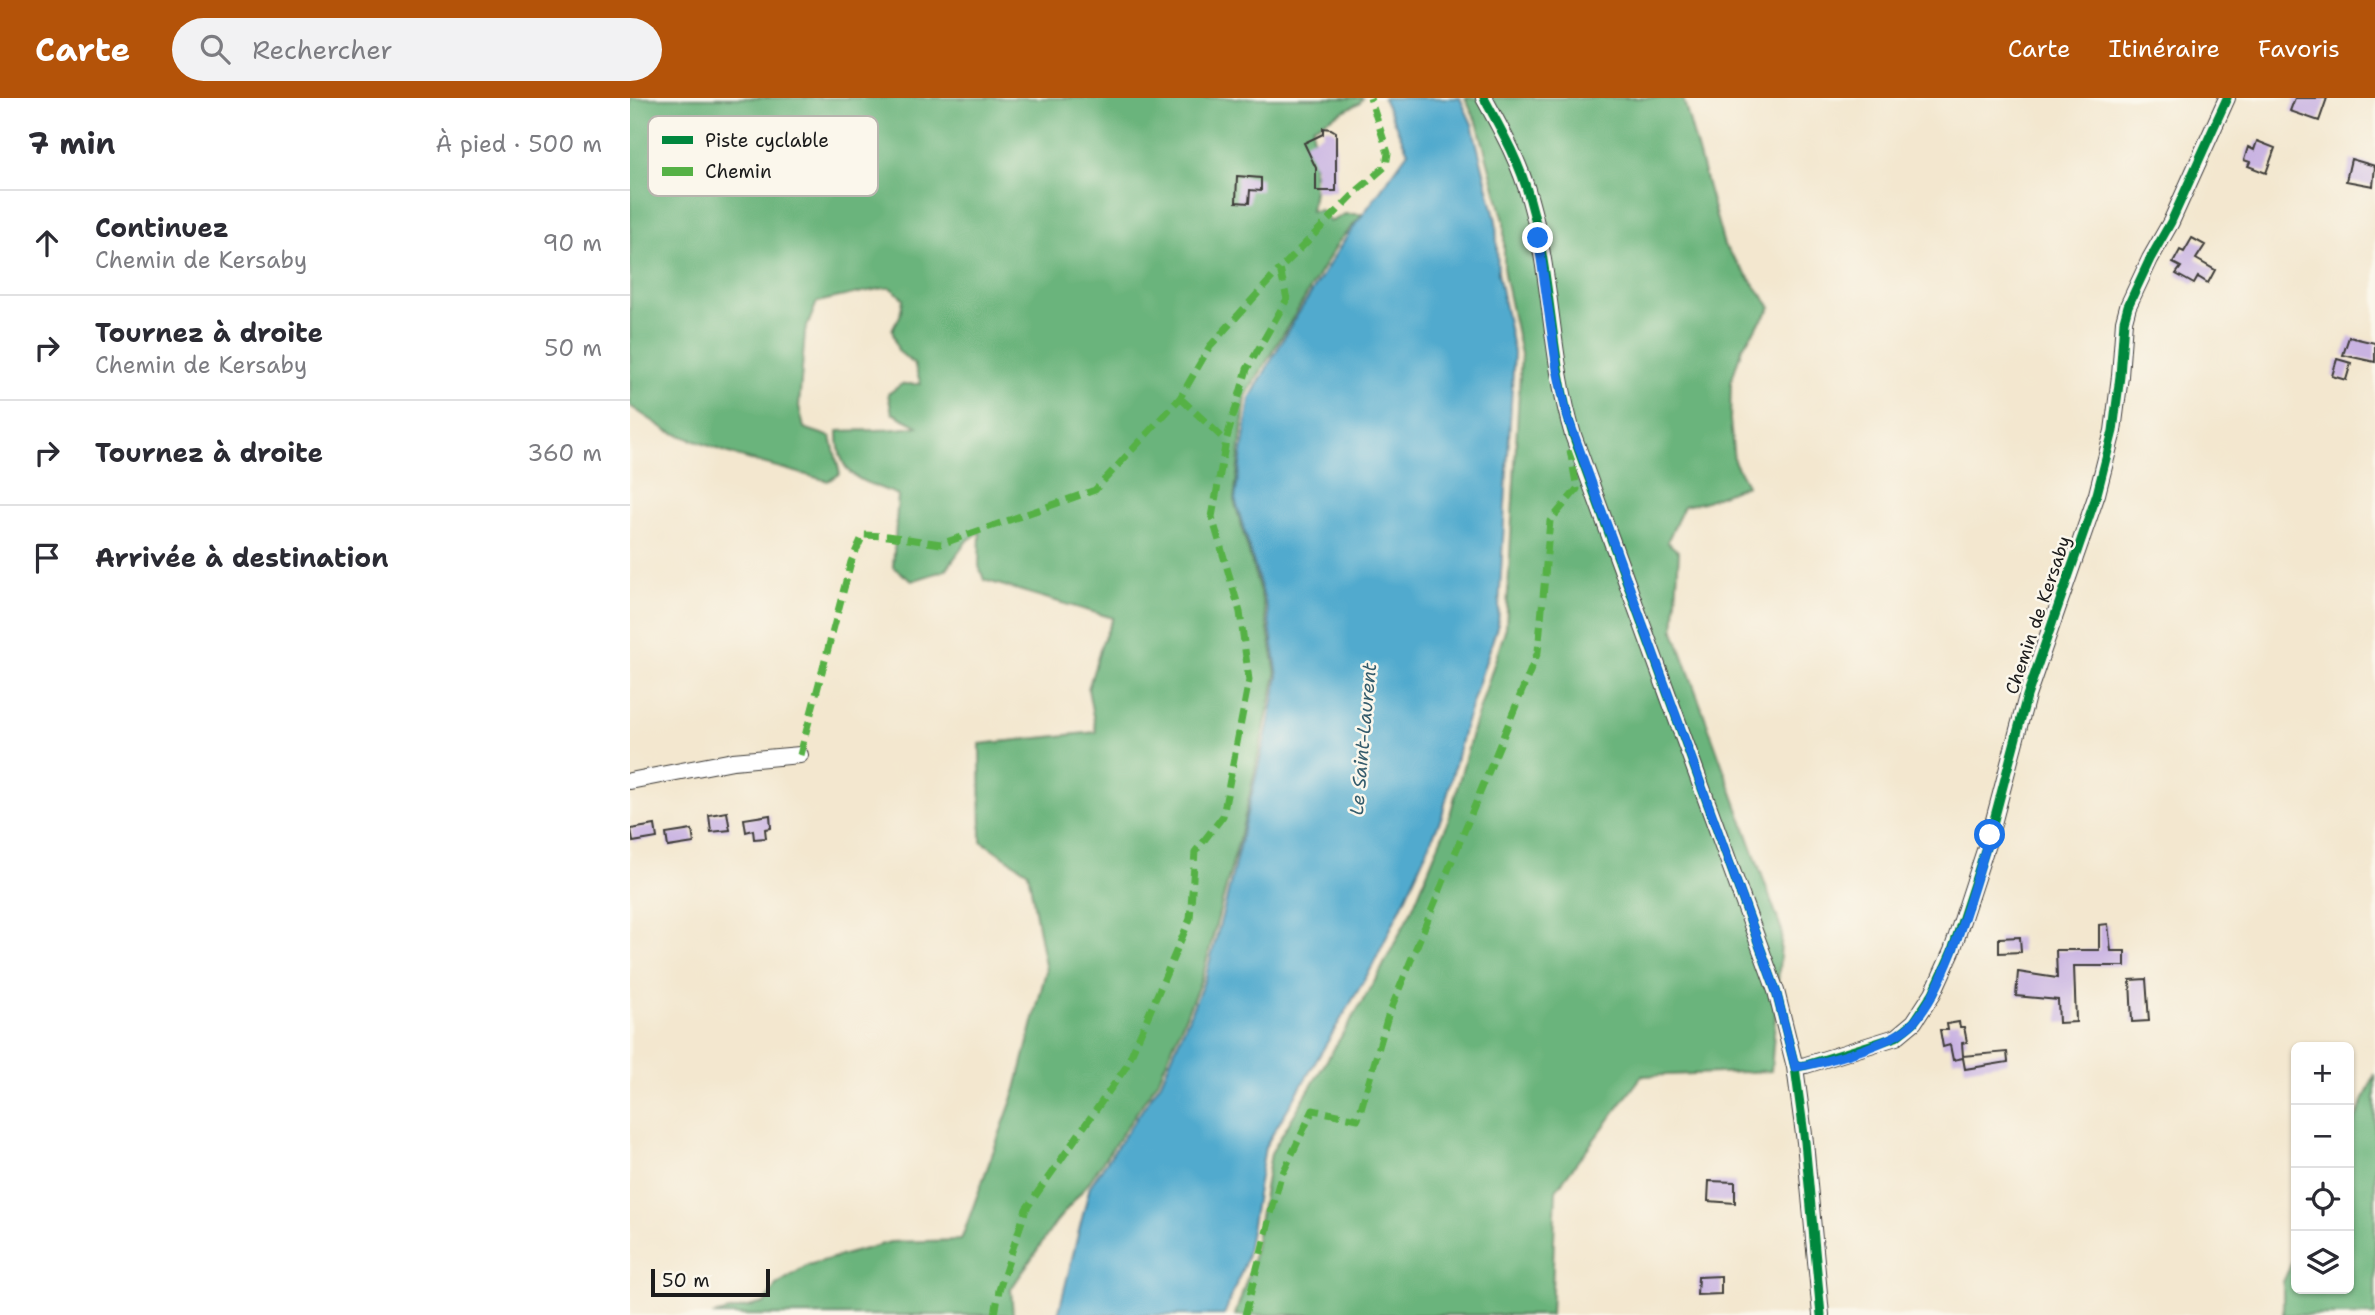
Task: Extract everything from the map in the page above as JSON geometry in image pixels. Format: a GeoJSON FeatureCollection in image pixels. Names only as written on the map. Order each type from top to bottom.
{"type":"FeatureCollection","features":[{"type":"Feature","properties":{"kind":"street"},"geometry":{"type":"LineString","coordinates":[[1484,98],[1513,150],[1531,200],[1557,369],[1573,435],[1776,991],[1795,1067],[1805,1142],[1821,1315]]}},
{"type":"Feature","properties":{"kind":"street","name":"Chemin de Kersaby"},"geometry":{"type":"LineString","coordinates":[[1795,1067],[1896,1037],[1914,1022],[1933,993],[1952,951],[1990,835],[2027,696],[2097,494],[2113,431],[2124,321],[2128,306],[2171,222],[2227,98]]}},
{"type":"Feature","properties":{"kind":"street"},"geometry":{"type":"LineString","coordinates":[[630,781],[733,761],[800,755]]}},
{"type":"Feature","properties":{"kind":"green space"},"geometry":{"type":"Polygon","coordinates":[[[630,98],[1363,98],[1359,103],[1313,127],[1314,190],[1311,211],[1321,210],[1330,222],[1345,214],[1363,214],[1339,241],[1246,396],[1234,500],[1264,606],[1276,675],[1244,820],[1202,978],[1158,1081],[1011,1289],[1013,1315],[712,1315],[765,1303],[776,1285],[808,1265],[890,1242],[961,1240],[1016,1089],[1046,971],[1028,872],[981,841],[980,744],[1096,732],[1088,689],[1113,618],[984,580],[979,566],[980,532],[966,542],[946,570],[912,581],[893,567],[898,495],[853,475],[842,459],[838,431],[888,430],[918,426],[892,413],[888,394],[902,384],[921,384],[914,364],[898,351],[892,330],[900,316],[903,299],[890,288],[817,302],[805,332],[799,406],[804,428],[831,437],[840,474],[828,481],[740,457],[668,431],[630,406],[630,98]]]}},
{"type":"Feature","properties":{"kind":"green space"},"geometry":{"type":"Polygon","coordinates":[[[1465,98],[1683,98],[1724,245],[1771,307],[1742,348],[1731,382],[1730,420],[1734,461],[1747,485],[1704,502],[1684,506],[1667,542],[1679,552],[1674,631],[1782,931],[1771,1071],[1642,1076],[1556,1190],[1551,1315],[1235,1315],[1252,1263],[1271,1153],[1380,972],[1414,905],[1448,822],[1473,729],[1506,627],[1521,354],[1504,274],[1504,221],[1478,125],[1465,98]]]}},
{"type":"Feature","properties":{"kind":"green space"},"geometry":{"type":"Polygon","coordinates":[[[2375,1074],[2375,1315],[2283,1315],[2283,1282],[2291,1264],[2291,1294],[2354,1294],[2354,1122],[2375,1074]]]}},
{"type":"Feature","properties":{"kind":"water","name":"Le Saint-Laurent"},"geometry":{"type":"Polygon","coordinates":[[[1383,98],[1460,98],[1472,124],[1496,221],[1498,273],[1514,353],[1498,624],[1465,725],[1442,816],[1372,967],[1265,1147],[1246,1260],[1224,1315],[1058,1315],[1090,1186],[1161,1082],[1205,979],[1226,901],[1278,676],[1267,608],[1235,499],[1250,398],[1291,325],[1343,242],[1408,152],[1383,98]]]}},
{"type":"Feature","properties":{"kind":"building"},"geometry":{"type":"Polygon","coordinates":[[[2295,98],[2327,98],[2319,121],[2290,111],[2295,98]]]}},
{"type":"Feature","properties":{"kind":"building"},"geometry":{"type":"Polygon","coordinates":[[[1323,128],[1336,132],[1336,191],[1316,191],[1316,168],[1304,143],[1323,134],[1323,128]]]}},
{"type":"Feature","properties":{"kind":"building"},"geometry":{"type":"Polygon","coordinates":[[[2257,141],[2275,148],[2266,173],[2248,166],[2250,162],[2244,160],[2248,147],[2254,150],[2257,141]]]}},
{"type":"Feature","properties":{"kind":"building"},"geometry":{"type":"Polygon","coordinates":[[[2351,159],[2375,166],[2373,186],[2346,181],[2351,159]]]}},
{"type":"Feature","properties":{"kind":"building"},"geometry":{"type":"Polygon","coordinates":[[[1237,176],[1261,178],[1261,191],[1250,190],[1249,203],[1236,202],[1237,176]]]}},
{"type":"Feature","properties":{"kind":"building"},"geometry":{"type":"Polygon","coordinates":[[[2192,238],[2205,245],[2196,259],[2215,270],[2208,283],[2198,277],[2194,284],[2176,274],[2181,267],[2173,263],[2180,250],[2184,252],[2192,238]]]}},
{"type":"Feature","properties":{"kind":"building"},"geometry":{"type":"Polygon","coordinates":[[[2349,337],[2375,343],[2375,362],[2343,355],[2349,337]]]}},
{"type":"Feature","properties":{"kind":"building"},"geometry":{"type":"Polygon","coordinates":[[[2337,359],[2351,363],[2346,380],[2332,376],[2337,359]]]}},
{"type":"Feature","properties":{"kind":"building"},"geometry":{"type":"Polygon","coordinates":[[[727,812],[730,830],[711,832],[709,815],[727,812]]]}},
{"type":"Feature","properties":{"kind":"building"},"geometry":{"type":"Polygon","coordinates":[[[770,815],[771,828],[765,829],[766,838],[754,839],[753,830],[746,832],[744,819],[770,815]]]}},
{"type":"Feature","properties":{"kind":"building"},"geometry":{"type":"Polygon","coordinates":[[[655,825],[657,838],[633,842],[631,829],[655,825]]]}},
{"type":"Feature","properties":{"kind":"building"},"geometry":{"type":"Polygon","coordinates":[[[692,830],[694,843],[668,847],[666,834],[692,830]]]}},
{"type":"Feature","properties":{"kind":"building"},"geometry":{"type":"Polygon","coordinates":[[[2108,924],[2111,951],[2125,951],[2125,966],[2074,966],[2076,1022],[2059,1023],[2058,1000],[2016,996],[2018,972],[2057,978],[2056,950],[2099,950],[2099,925],[2108,924]]]}},
{"type":"Feature","properties":{"kind":"building"},"geometry":{"type":"Polygon","coordinates":[[[2020,937],[2021,952],[1999,953],[1999,938],[2020,937]]]}},
{"type":"Feature","properties":{"kind":"building"},"geometry":{"type":"Polygon","coordinates":[[[2146,979],[2149,1021],[2132,1022],[2130,980],[2146,979]]]}},
{"type":"Feature","properties":{"kind":"building"},"geometry":{"type":"Polygon","coordinates":[[[1959,1022],[1960,1027],[1964,1027],[1967,1042],[1962,1043],[1963,1056],[2007,1052],[2008,1062],[1965,1069],[1963,1058],[1953,1060],[1950,1045],[1943,1047],[1940,1030],[1948,1030],[1947,1024],[1959,1022]]]}},
{"type":"Feature","properties":{"kind":"building"},"geometry":{"type":"Polygon","coordinates":[[[1709,1181],[1735,1182],[1735,1203],[1708,1201],[1709,1181]]]}},
{"type":"Feature","properties":{"kind":"building"},"geometry":{"type":"Polygon","coordinates":[[[1721,1276],[1721,1294],[1697,1295],[1698,1277],[1721,1276]]]}},
{"type":"Feature","properties":{"kind":"marked path"},"geometry":{"type":"LineString","coordinates":[[995,1315],[999,1290],[1026,1209],[1126,1067],[1190,919],[1195,852],[1223,816],[1249,680],[1240,612],[1212,517],[1226,441],[1247,369],[1287,299],[1280,269],[1358,190],[1386,166],[1388,153],[1370,98]]}},
{"type":"Feature","properties":{"kind":"marked path"},"geometry":{"type":"LineString","coordinates":[[800,755],[851,562],[863,535],[941,544],[1095,490],[1180,398],[1210,346],[1280,269]]}},
{"type":"Feature","properties":{"kind":"marked path"},"geometry":{"type":"LineString","coordinates":[[1180,398],[1226,441]]}},
{"type":"Feature","properties":{"kind":"marked path"},"geometry":{"type":"LineString","coordinates":[[1245,1315],[1280,1179],[1313,1110],[1358,1119],[1388,1016],[1538,652],[1550,521],[1577,489],[1570,450]]}},
{"type":"Feature","properties":{"kind":"cycle path"},"geometry":{"type":"LineString","coordinates":[[1484,98],[1516,160],[1530,200],[1543,258],[1565,406],[1573,435],[1776,991],[1795,1067],[1805,1142],[1821,1315]]}},
{"type":"Feature","properties":{"kind":"cycle path"},"geometry":{"type":"LineString","coordinates":[[1795,1067],[1896,1037],[1914,1022],[1933,993],[1952,951],[1990,835],[2027,696],[2097,494],[2113,431],[2124,321],[2128,306],[2171,222],[2227,98]]}},
{"type":"Feature","properties":{"kind":"route"},"geometry":{"type":"LineString","coordinates":[[1538,238],[1557,369],[1573,435],[1776,991],[1795,1067],[1879,1044],[1896,1037],[1914,1022],[1933,993],[1952,951],[1990,835]]}}]}
